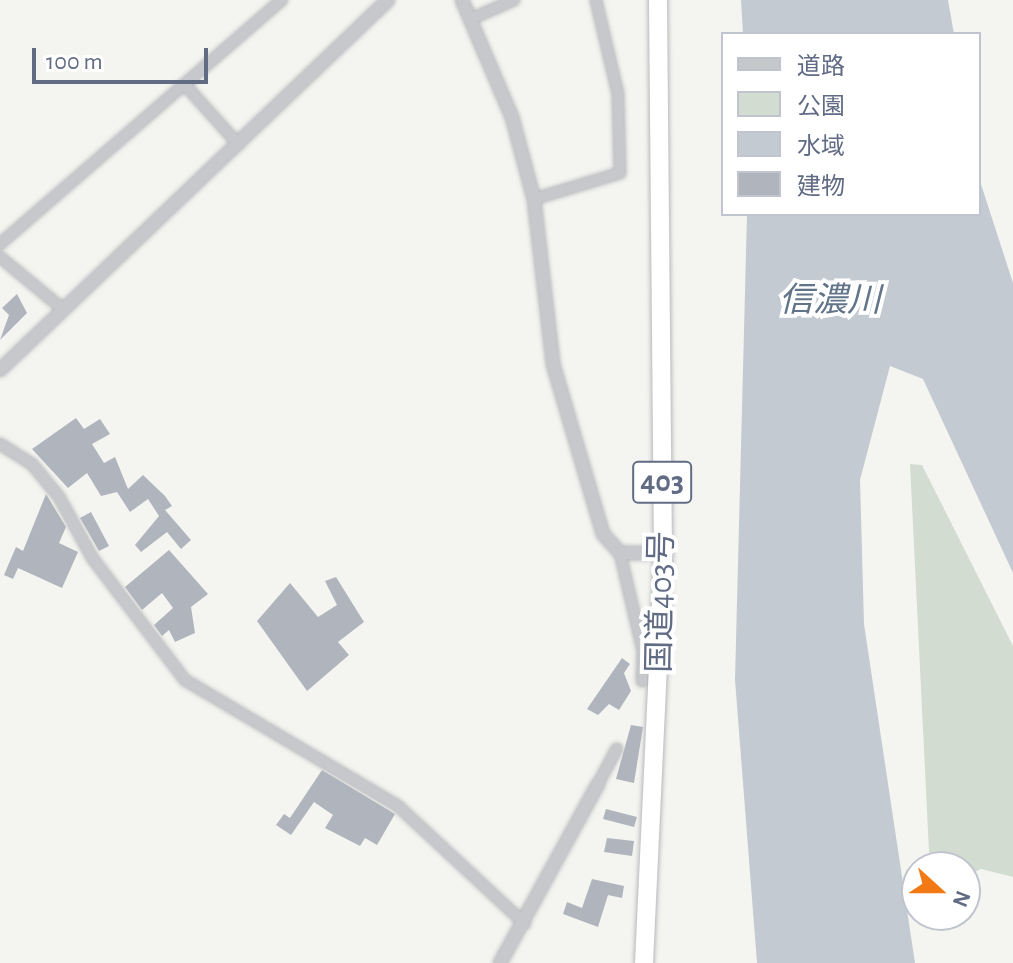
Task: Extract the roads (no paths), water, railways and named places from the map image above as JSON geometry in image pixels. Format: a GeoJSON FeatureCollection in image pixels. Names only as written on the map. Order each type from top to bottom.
{"type":"FeatureCollection","features":[{"type":"Feature","properties":{"kind":"highway","name":"国道403号"},"geometry":{"type":"LineString","coordinates":[[644,963],[663,553],[658,0]]}},
{"type":"Feature","properties":{"kind":"street"},"geometry":{"type":"LineString","coordinates":[[0,244],[282,0]]}},
{"type":"Feature","properties":{"kind":"street"},"geometry":{"type":"LineString","coordinates":[[0,370],[59,306],[239,145],[388,0]]}},
{"type":"Feature","properties":{"kind":"street"},"geometry":{"type":"LineString","coordinates":[[462,0],[512,117],[534,199],[553,364],[603,534],[620,553],[643,651],[642,681]]}},
{"type":"Feature","properties":{"kind":"street"},"geometry":{"type":"LineString","coordinates":[[471,19],[514,0]]}},
{"type":"Feature","properties":{"kind":"street"},"geometry":{"type":"LineString","coordinates":[[534,199],[620,173],[618,94],[596,0]]}},
{"type":"Feature","properties":{"kind":"street"},"geometry":{"type":"LineString","coordinates":[[186,86],[239,145]]}},
{"type":"Feature","properties":{"kind":"street"},"geometry":{"type":"LineString","coordinates":[[0,257],[59,306]]}},
{"type":"Feature","properties":{"kind":"street"},"geometry":{"type":"LineString","coordinates":[[0,444],[32,464],[59,497],[93,559],[185,680],[398,806],[525,924]]}},
{"type":"Feature","properties":{"kind":"street"},"geometry":{"type":"LineString","coordinates":[[620,553],[663,553]]}},
{"type":"Feature","properties":{"kind":"street"},"geometry":{"type":"LineString","coordinates":[[500,963],[525,924],[617,749]]}},
{"type":"Feature","properties":{"kind":"water"},"geometry":{"type":"Polygon","coordinates":[[[741,0],[948,0],[954,32],[743,32],[741,0]]]}},
{"type":"Feature","properties":{"kind":"water","name":"信濃川"},"geometry":{"type":"Polygon","coordinates":[[[981,184],[1013,283],[1013,573],[923,379],[890,366],[860,480],[864,624],[901,870],[901,931],[910,931],[915,963],[757,963],[735,680],[747,216],[981,216],[981,184]]]}}]}
